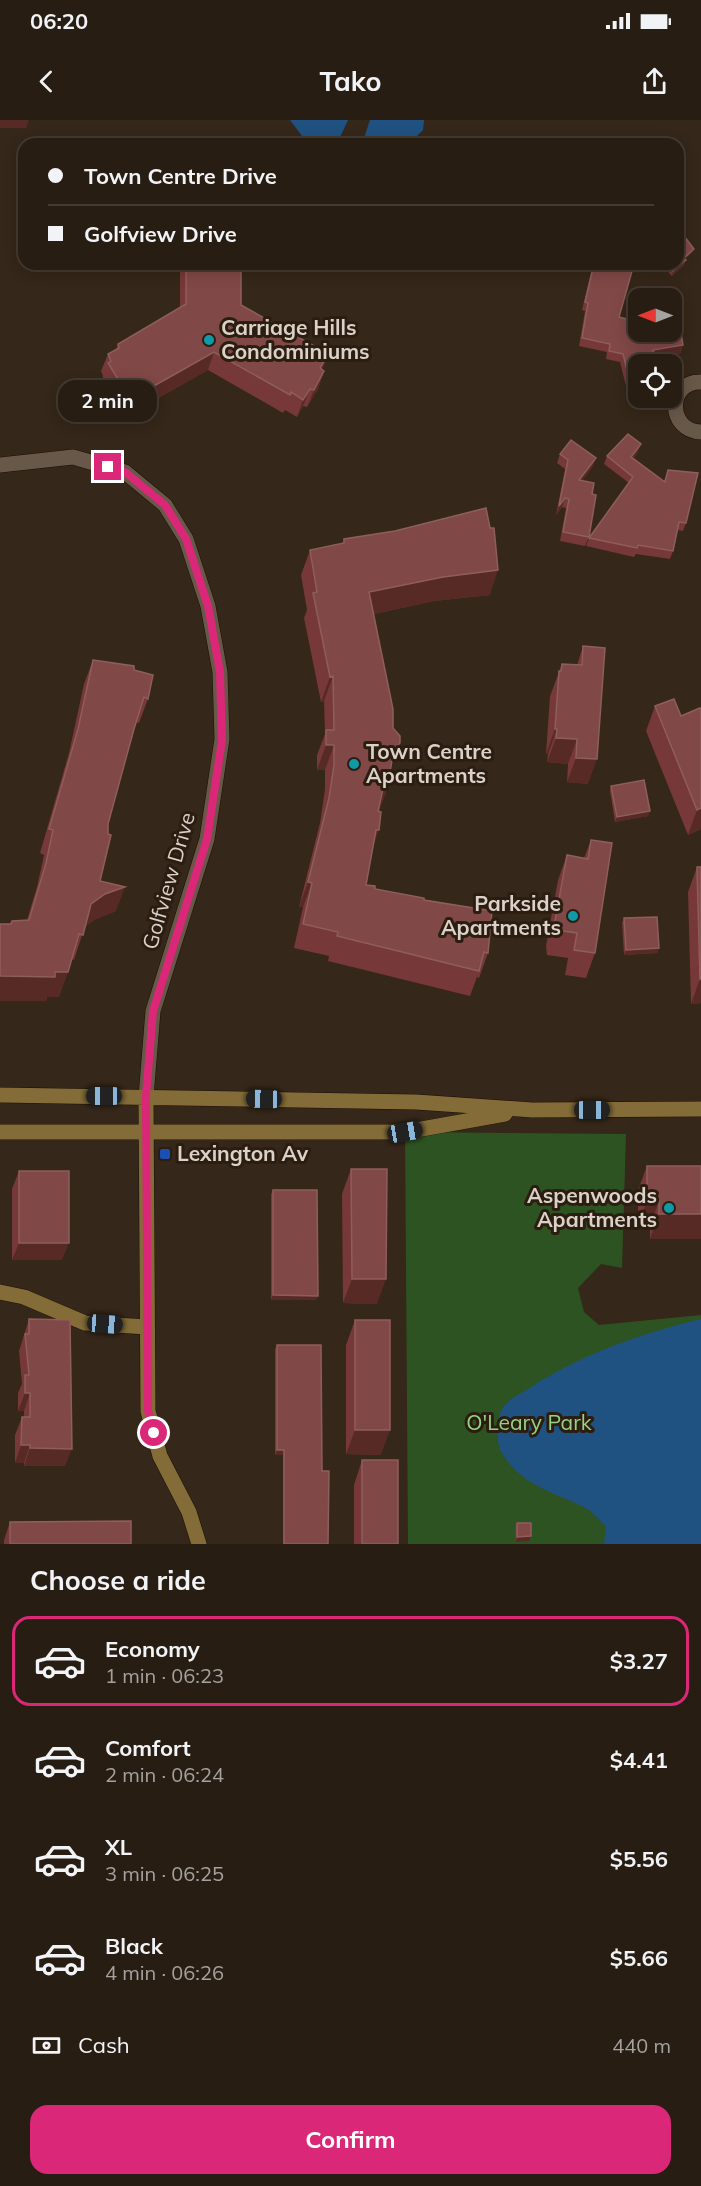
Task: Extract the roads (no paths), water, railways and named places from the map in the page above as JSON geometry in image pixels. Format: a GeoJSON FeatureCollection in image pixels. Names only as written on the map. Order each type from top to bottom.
{"type":"FeatureCollection","features":[{"type":"Feature","properties":{"kind":"street"},"geometry":{"type":"LineString","coordinates":[[701,382],[689,384],[682,389],[674,404],[678,420],[683,426],[701,432]]}},
{"type":"Feature","properties":{"kind":"street","name":"Golfview Drive"},"geometry":{"type":"LineString","coordinates":[[0,465],[73,458],[125,472],[165,505],[181,530],[208,606],[220,672],[222,740],[207,839],[153,1011],[146,1096]]}},
{"type":"Feature","properties":{"kind":"street"},"geometry":{"type":"LineString","coordinates":[[0,1095],[416,1102],[532,1110],[701,1110]]}},
{"type":"Feature","properties":{"kind":"street"},"geometry":{"type":"LineString","coordinates":[[146,1096],[148,1411],[160,1456],[189,1512],[199,1544]]}},
{"type":"Feature","properties":{"kind":"street"},"geometry":{"type":"LineString","coordinates":[[0,1132],[405,1132],[532,1110]]}},
{"type":"Feature","properties":{"kind":"street"},"geometry":{"type":"LineString","coordinates":[[0,1292],[24,1297],[85,1323],[147,1327]]}},
{"type":"Feature","properties":{"kind":"water"},"geometry":{"type":"Polygon","coordinates":[[[290,120],[348,120],[340,138],[304,138],[290,120]]]}},
{"type":"Feature","properties":{"kind":"water"},"geometry":{"type":"Polygon","coordinates":[[[370,120],[424,120],[423,130],[415,138],[364,138],[370,120]]]}},
{"type":"Feature","properties":{"kind":"water"},"geometry":{"type":"Polygon","coordinates":[[[701,1319],[701,1544],[604,1544],[606,1526],[591,1512],[530,1482],[510,1465],[499,1444],[500,1413],[505,1405],[515,1397],[592,1354],[634,1338],[701,1319]]]}},
{"type":"Feature","properties":{"kind":"place","name":"Carriage Hills Condominiums"},"geometry":{"type":"Point","coordinates":[209,340]}},
{"type":"Feature","properties":{"kind":"place","name":"Town Centre Apartments"},"geometry":{"type":"Point","coordinates":[354,764]}},
{"type":"Feature","properties":{"kind":"place","name":"Parkside Apartments"},"geometry":{"type":"Point","coordinates":[573,916]}},
{"type":"Feature","properties":{"kind":"place","name":"Lexington Av"},"geometry":{"type":"Point","coordinates":[165,1154]}},
{"type":"Feature","properties":{"kind":"place","name":"Aspenwoods Apartments"},"geometry":{"type":"Point","coordinates":[669,1208]}},
{"type":"Feature","properties":{"kind":"park label","name":"O'Leary Park"},"geometry":{"type":"Point","coordinates":[529,1423]}}]}
